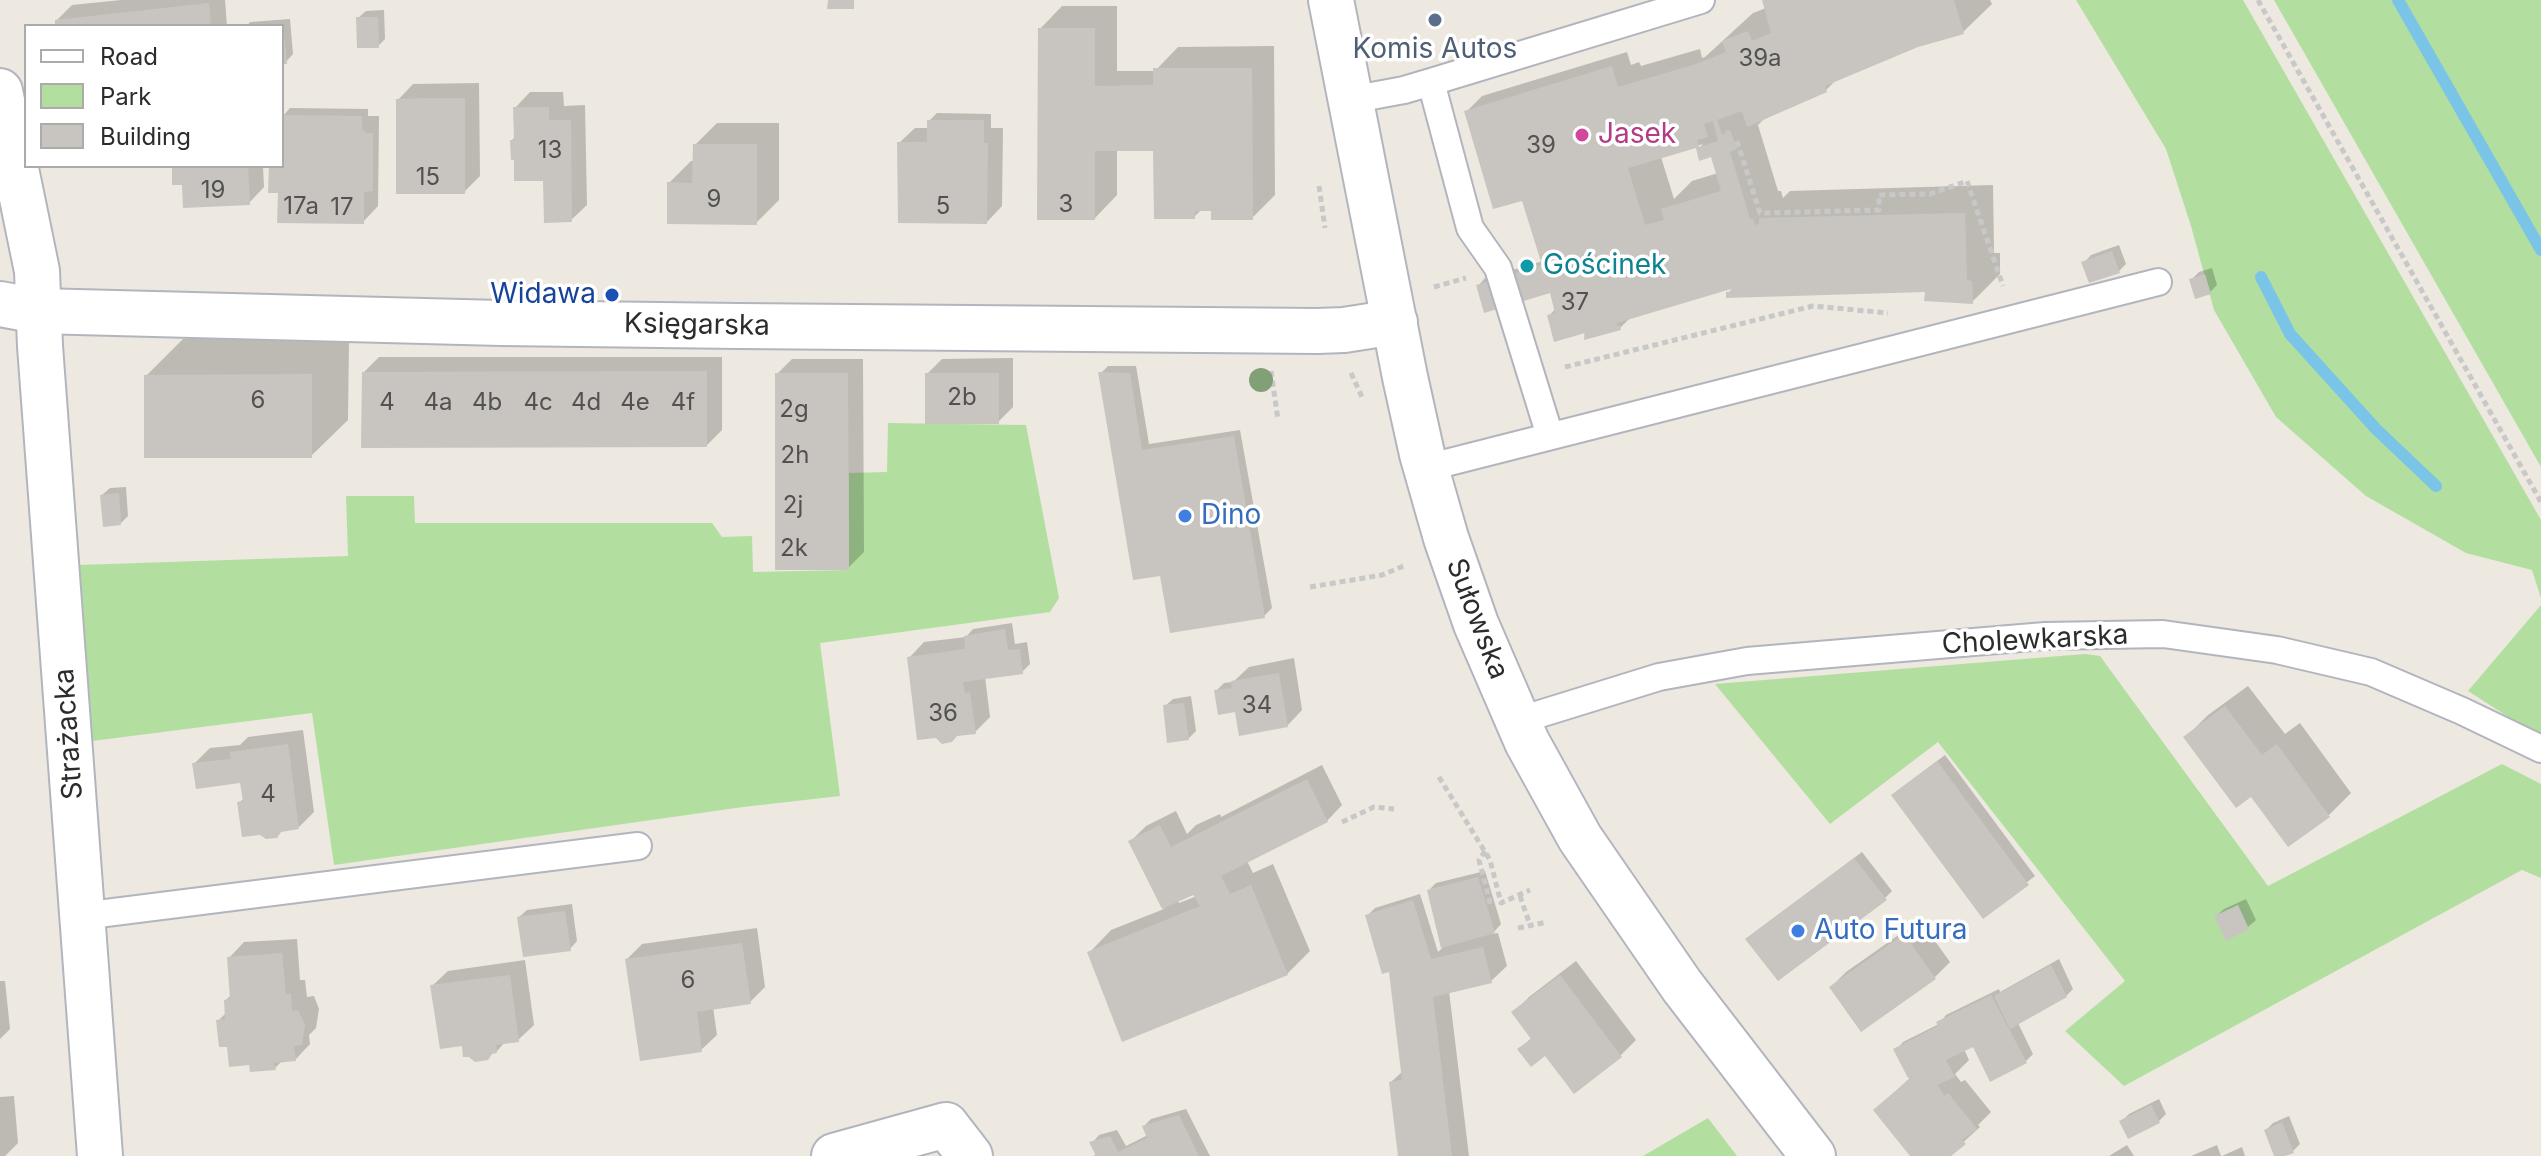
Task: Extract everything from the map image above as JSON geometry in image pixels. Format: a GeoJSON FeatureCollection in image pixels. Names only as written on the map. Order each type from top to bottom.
{"type":"FeatureCollection","features":[{"type":"Feature","properties":{"kind":"street","name":"Sułowska"},"geometry":{"type":"LineString","coordinates":[[1331,0],[1426,468],[1476,624],[1527,742],[1580,838],[1682,986],[1813,1156]]}},
{"type":"Feature","properties":{"kind":"street","name":"Strażacka"},"geometry":{"type":"LineString","coordinates":[[0,91],[37,271],[19,308],[82,916],[100,1156]]}},
{"type":"Feature","properties":{"kind":"street","name":"Księgarska"},"geometry":{"type":"LineString","coordinates":[[19,308],[501,323],[942,329],[1317,331],[1395,322]]}},
{"type":"Feature","properties":{"kind":"street"},"geometry":{"type":"LineString","coordinates":[[834,1156],[946,1125],[970,1156]]}},
{"type":"Feature","properties":{"kind":"lane"},"geometry":{"type":"LineString","coordinates":[[1350,100],[1404,90],[1701,0]]}},
{"type":"Feature","properties":{"kind":"lane"},"geometry":{"type":"LineString","coordinates":[[1431,82],[1470,228],[1498,268],[1550,436]]}},
{"type":"Feature","properties":{"kind":"lane"},"geometry":{"type":"LineString","coordinates":[[1426,468],[2158,282]]}},
{"type":"Feature","properties":{"kind":"lane","name":"Cholewkarska"},"geometry":{"type":"LineString","coordinates":[[1517,721],[1659,677],[1747,661],[2045,636],[2163,634],[2277,650],[2371,672],[2541,749]]}},
{"type":"Feature","properties":{"kind":"lane"},"geometry":{"type":"LineString","coordinates":[[82,916],[638,846]]}},
{"type":"Feature","properties":{"kind":"path"},"geometry":{"type":"LineString","coordinates":[[2258,0],[2541,502]]}},
{"type":"Feature","properties":{"kind":"path"},"geometry":{"type":"LineString","coordinates":[[1737,141],[1760,213],[1879,210],[1879,195],[1930,194],[1967,181],[2004,290]]}},
{"type":"Feature","properties":{"kind":"path"},"geometry":{"type":"LineString","coordinates":[[1434,287],[1474,275]]}},
{"type":"Feature","properties":{"kind":"path"},"geometry":{"type":"LineString","coordinates":[[1551,371],[1813,306],[1903,314]]}},
{"type":"Feature","properties":{"kind":"path"},"geometry":{"type":"LineString","coordinates":[[1270,362],[1278,420]]}},
{"type":"Feature","properties":{"kind":"path"},"geometry":{"type":"LineString","coordinates":[[1310,587],[1382,575],[1406,565]]}},
{"type":"Feature","properties":{"kind":"path"},"geometry":{"type":"LineString","coordinates":[[1439,777],[1490,860],[1501,903]]}},
{"type":"Feature","properties":{"kind":"path"},"geometry":{"type":"LineString","coordinates":[[1342,822],[1374,807],[1394,809]]}},
{"type":"Feature","properties":{"kind":"path"},"geometry":{"type":"LineString","coordinates":[[1485,851],[1479,860],[1489,908],[1530,890]]}},
{"type":"Feature","properties":{"kind":"path"},"geometry":{"type":"LineString","coordinates":[[1520,896],[1530,925]]}},
{"type":"Feature","properties":{"kind":"path"},"geometry":{"type":"LineString","coordinates":[[1518,928],[1547,922]]}},
{"type":"Feature","properties":{"kind":"green space"},"geometry":{"type":"Polygon","coordinates":[[[2076,0],[2243,0],[2541,520],[2541,598],[2532,570],[2466,553],[2366,496],[2276,417],[2214,310],[2166,149],[2076,0]]]}},
{"type":"Feature","properties":{"kind":"green space"},"geometry":{"type":"Polygon","coordinates":[[[2274,0],[2541,0],[2541,467],[2274,0]]]}},
{"type":"Feature","properties":{"kind":"green space"},"geometry":{"type":"Polygon","coordinates":[[[888,423],[1026,425],[1059,598],[1050,612],[820,643],[840,796],[334,865],[312,713],[92,741],[79,565],[348,556],[346,496],[414,496],[415,523],[712,523],[722,537],[752,536],[753,572],[849,570],[849,473],[887,472],[888,423]]]}},
{"type":"Feature","properties":{"kind":"green space"},"geometry":{"type":"Polygon","coordinates":[[[2541,605],[2541,738],[2468,691],[2541,605]]]}},
{"type":"Feature","properties":{"kind":"green space"},"geometry":{"type":"Polygon","coordinates":[[[2085,654],[2100,656],[2268,886],[2502,764],[2541,784],[2541,878],[2522,870],[2124,1086],[2065,1031],[2125,981],[1938,742],[1830,824],[1715,684],[2085,654]]]}},
{"type":"Feature","properties":{"kind":"green space"},"geometry":{"type":"Polygon","coordinates":[[[1708,1118],[1737,1156],[1643,1156],[1708,1118]]]}},
{"type":"Feature","properties":{"kind":"building"},"geometry":{"type":"Polygon","coordinates":[[[828,0],[854,0],[854,9],[827,9],[828,0]]]}},
{"type":"Feature","properties":{"kind":"building"},"geometry":{"type":"Polygon","coordinates":[[[1762,0],[1954,0],[1964,34],[1918,47],[1825,86],[1827,92],[1747,127],[1742,111],[1717,120],[1722,135],[1730,130],[1737,149],[1730,152],[1750,219],[1755,225],[1759,224],[1759,218],[1965,213],[1967,280],[1972,281],[1973,304],[1924,301],[1925,292],[1726,298],[1726,292],[1731,292],[1731,289],[1617,323],[1621,330],[1584,340],[1585,333],[1554,342],[1547,315],[1555,313],[1550,293],[1484,313],[1476,285],[1542,265],[1522,201],[1493,209],[1464,111],[1612,66],[1618,87],[1726,52],[1722,41],[1748,31],[1752,41],[1771,33],[1762,0]],[[1713,121],[1704,124],[1708,137],[1697,140],[1699,147],[1718,141],[1713,121]],[[1696,148],[1628,168],[1645,225],[1664,220],[1661,209],[1721,191],[1711,157],[1699,161],[1696,148]]]}},
{"type":"Feature","properties":{"kind":"building"},"geometry":{"type":"Polygon","coordinates":[[[209,3],[211,24],[55,24],[55,20],[209,3]]]}},
{"type":"Feature","properties":{"kind":"building"},"geometry":{"type":"Polygon","coordinates":[[[356,17],[378,17],[379,48],[357,48],[356,17]]]}},
{"type":"Feature","properties":{"kind":"building"},"geometry":{"type":"Polygon","coordinates":[[[1038,28],[1095,28],[1095,86],[1153,85],[1153,68],[1252,68],[1253,220],[1211,220],[1211,211],[1195,211],[1195,219],[1154,219],[1153,151],[1095,151],[1095,220],[1037,220],[1038,28]]]}},
{"type":"Feature","properties":{"kind":"building"},"geometry":{"type":"Polygon","coordinates":[[[284,33],[287,64],[284,64],[284,33]]]}},
{"type":"Feature","properties":{"kind":"building"},"geometry":{"type":"Polygon","coordinates":[[[465,98],[465,194],[396,194],[396,99],[465,98]]]}},
{"type":"Feature","properties":{"kind":"building"},"geometry":{"type":"Polygon","coordinates":[[[513,107],[549,107],[549,120],[571,120],[572,222],[544,223],[543,181],[514,181],[510,140],[514,140],[513,107]]]}},
{"type":"Feature","properties":{"kind":"building"},"geometry":{"type":"Polygon","coordinates":[[[284,115],[362,116],[362,130],[373,133],[373,191],[364,192],[364,224],[277,223],[278,193],[268,193],[269,168],[284,168],[284,115]]]}},
{"type":"Feature","properties":{"kind":"building"},"geometry":{"type":"Polygon","coordinates":[[[927,120],[984,120],[984,143],[988,143],[987,224],[898,223],[897,142],[927,142],[927,120]]]}},
{"type":"Feature","properties":{"kind":"building"},"geometry":{"type":"Polygon","coordinates":[[[693,144],[757,144],[757,225],[667,224],[667,182],[692,183],[693,144]]]}},
{"type":"Feature","properties":{"kind":"building"},"geometry":{"type":"Polygon","coordinates":[[[172,168],[248,168],[250,205],[183,208],[182,185],[172,185],[172,168]]]}},
{"type":"Feature","properties":{"kind":"building"},"geometry":{"type":"Polygon","coordinates":[[[2112,251],[2120,273],[2089,283],[2081,262],[2112,251]]]}},
{"type":"Feature","properties":{"kind":"building"},"geometry":{"type":"Polygon","coordinates":[[[2205,274],[2211,294],[2195,299],[2189,279],[2205,274]]]}},
{"type":"Feature","properties":{"kind":"building"},"geometry":{"type":"Polygon","coordinates":[[[707,371],[707,447],[361,448],[362,372],[707,371]]]}},
{"type":"Feature","properties":{"kind":"building","name":"Dino"},"geometry":{"type":"Polygon","coordinates":[[[1098,372],[1130,373],[1142,450],[1234,436],[1265,618],[1170,633],[1160,576],[1133,580],[1098,372]]]}},
{"type":"Feature","properties":{"kind":"building"},"geometry":{"type":"Polygon","coordinates":[[[775,373],[848,373],[849,570],[775,570],[775,373]]]}},
{"type":"Feature","properties":{"kind":"building"},"geometry":{"type":"Polygon","coordinates":[[[925,373],[999,373],[999,424],[925,424],[925,373]]]}},
{"type":"Feature","properties":{"kind":"building"},"geometry":{"type":"Polygon","coordinates":[[[312,374],[312,458],[144,458],[144,375],[312,374]]]}},
{"type":"Feature","properties":{"kind":"building"},"geometry":{"type":"Polygon","coordinates":[[[119,493],[121,525],[103,527],[100,495],[119,493]]]}},
{"type":"Feature","properties":{"kind":"building"},"geometry":{"type":"Polygon","coordinates":[[[1005,629],[1008,650],[1020,649],[1023,674],[963,682],[965,693],[970,692],[976,734],[957,736],[952,742],[942,744],[936,738],[917,740],[907,657],[965,649],[964,636],[1005,629]]]}},
{"type":"Feature","properties":{"kind":"building"},"geometry":{"type":"Polygon","coordinates":[[[1279,673],[1288,727],[1239,736],[1235,712],[1218,715],[1214,690],[1232,688],[1231,681],[1279,673]]]}},
{"type":"Feature","properties":{"kind":"building"},"geometry":{"type":"Polygon","coordinates":[[[1184,703],[1189,740],[1167,743],[1163,705],[1184,703]]]}},
{"type":"Feature","properties":{"kind":"building"},"geometry":{"type":"Polygon","coordinates":[[[2225,706],[2262,755],[2277,744],[2330,817],[2288,847],[2251,797],[2236,808],[2183,737],[2225,706]]]}},
{"type":"Feature","properties":{"kind":"building"},"geometry":{"type":"Polygon","coordinates":[[[288,744],[299,829],[281,832],[277,838],[266,839],[260,835],[242,837],[237,802],[243,801],[240,783],[196,789],[192,763],[231,759],[230,752],[288,744]]]}},
{"type":"Feature","properties":{"kind":"building"},"geometry":{"type":"Polygon","coordinates":[[[1937,761],[2029,885],[1983,919],[1891,795],[1937,761]]]}},
{"type":"Feature","properties":{"kind":"building"},"geometry":{"type":"Polygon","coordinates":[[[1307,779],[1328,822],[1221,876],[1230,894],[1251,885],[1288,975],[1122,1042],[1087,952],[1200,906],[1193,895],[1162,909],[1128,841],[1160,825],[1171,847],[1307,779]]]}},
{"type":"Feature","properties":{"kind":"building"},"geometry":{"type":"Polygon","coordinates":[[[1854,858],[1887,900],[1778,981],[1745,939],[1854,858]]]}},
{"type":"Feature","properties":{"kind":"building"},"geometry":{"type":"Polygon","coordinates":[[[1478,877],[1495,933],[1441,948],[1427,890],[1478,877]]]}},
{"type":"Feature","properties":{"kind":"building"},"geometry":{"type":"Polygon","coordinates":[[[1413,900],[1431,959],[1483,947],[1492,983],[1433,997],[1452,1156],[1398,1156],[1389,1082],[1402,1080],[1389,972],[1382,974],[1365,915],[1413,900]]]}},
{"type":"Feature","properties":{"kind":"building"},"geometry":{"type":"Polygon","coordinates":[[[2238,905],[2249,929],[2226,941],[2214,916],[2238,905]]]}},
{"type":"Feature","properties":{"kind":"building"},"geometry":{"type":"Polygon","coordinates":[[[565,911],[571,951],[523,957],[517,917],[565,911]]]}},
{"type":"Feature","properties":{"kind":"building"},"geometry":{"type":"Polygon","coordinates":[[[1904,934],[1936,979],[1861,1032],[1829,987],[1904,934]]]}},
{"type":"Feature","properties":{"kind":"building"},"geometry":{"type":"Polygon","coordinates":[[[742,943],[751,1004],[697,1012],[702,1052],[640,1061],[625,959],[742,943]]]}},
{"type":"Feature","properties":{"kind":"building"},"geometry":{"type":"Polygon","coordinates":[[[282,953],[286,994],[291,994],[292,1011],[298,1010],[305,1025],[302,1045],[294,1046],[296,1061],[274,1063],[276,1070],[250,1072],[249,1065],[229,1067],[227,1047],[219,1047],[216,1020],[225,1019],[224,1000],[230,999],[227,957],[282,953]]]}},
{"type":"Feature","properties":{"kind":"building"},"geometry":{"type":"Polygon","coordinates":[[[2051,965],[2067,997],[2010,1029],[1994,996],[2051,965]]]}},
{"type":"Feature","properties":{"kind":"building"},"geometry":{"type":"Polygon","coordinates":[[[510,975],[519,1042],[496,1045],[497,1053],[488,1060],[475,1062],[463,1057],[462,1046],[440,1049],[430,985],[510,975]]]}},
{"type":"Feature","properties":{"kind":"building"},"geometry":{"type":"Polygon","coordinates":[[[1560,975],[1622,1057],[1574,1094],[1545,1056],[1531,1067],[1517,1049],[1531,1039],[1511,1012],[1560,975]]]}},
{"type":"Feature","properties":{"kind":"building"},"geometry":{"type":"Polygon","coordinates":[[[1991,995],[2027,1063],[1990,1082],[1973,1047],[1946,1060],[1955,1077],[1937,1085],[1945,1096],[1948,1093],[1977,1129],[1962,1140],[1966,1144],[1951,1156],[1910,1156],[1873,1110],[1912,1077],[1908,1078],[1893,1049],[1938,1026],[1936,1022],[1991,995]]]}},
{"type":"Feature","properties":{"kind":"building"},"geometry":{"type":"Polygon","coordinates":[[[2151,1105],[2160,1123],[2128,1139],[2119,1121],[2151,1105]]]}},
{"type":"Feature","properties":{"kind":"building"},"geometry":{"type":"Polygon","coordinates":[[[1179,1115],[1199,1156],[1096,1156],[1089,1142],[1110,1136],[1118,1152],[1147,1138],[1142,1126],[1179,1115]]]}},
{"type":"Feature","properties":{"kind":"building"},"geometry":{"type":"Polygon","coordinates":[[[2282,1122],[2294,1153],[2274,1156],[2264,1130],[2282,1122]]]}},
{"type":"Feature","properties":{"kind":"waterway"},"geometry":{"type":"LineString","coordinates":[[2398,0],[2541,250]]}},
{"type":"Feature","properties":{"kind":"waterway"},"geometry":{"type":"LineString","coordinates":[[2261,277],[2290,334],[2376,429],[2436,486]]}},
{"type":"Feature","properties":{"kind":"place","name":"Komis Autos"},"geometry":{"type":"Point","coordinates":[1435,20]}},
{"type":"Feature","properties":{"kind":"place","name":"Jasek"},"geometry":{"type":"Point","coordinates":[1582,135]}},
{"type":"Feature","properties":{"kind":"place","name":"Gościnek"},"geometry":{"type":"Point","coordinates":[1527,266]}},
{"type":"Feature","properties":{"kind":"place","name":"Widawa"},"geometry":{"type":"Point","coordinates":[612,295]}},
{"type":"Feature","properties":{"kind":"place","name":"Dino"},"geometry":{"type":"Point","coordinates":[1185,516]}},
{"type":"Feature","properties":{"kind":"place","name":"Auto Futura"},"geometry":{"type":"Point","coordinates":[1798,931]}}]}
